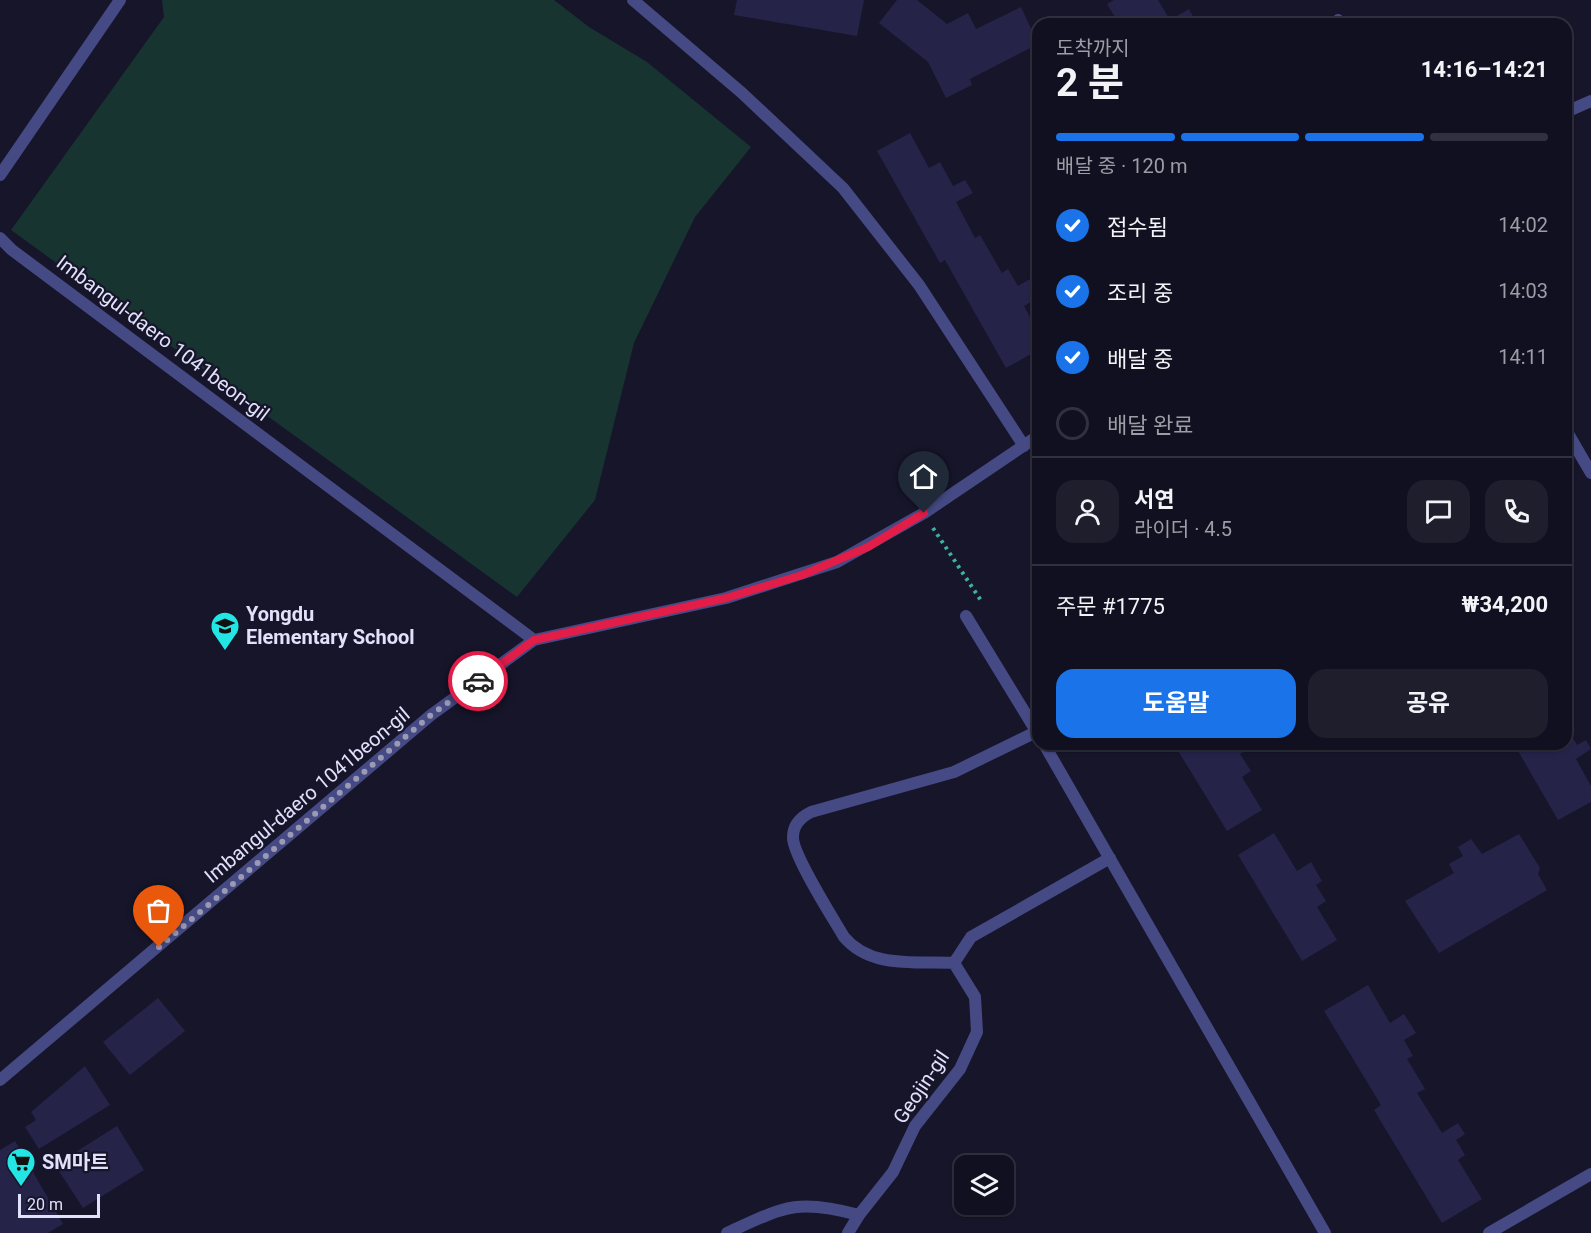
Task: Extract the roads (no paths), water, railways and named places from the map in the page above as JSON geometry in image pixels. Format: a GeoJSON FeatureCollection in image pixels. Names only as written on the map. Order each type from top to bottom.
{"type":"FeatureCollection","features":[{"type":"Feature","properties":{"kind":"street"},"geometry":{"type":"LineString","coordinates":[[0,175],[120,0]]}},
{"type":"Feature","properties":{"kind":"street"},"geometry":{"type":"LineString","coordinates":[[633,0],[742,93],[843,188],[919,285],[1024,446]]}},
{"type":"Feature","properties":{"kind":"street"},"geometry":{"type":"LineString","coordinates":[[1572,109],[1591,101]]}},
{"type":"Feature","properties":{"kind":"street","name":"Imbangul-daero 1041beon-gil"},"geometry":{"type":"LineString","coordinates":[[0,238],[12,250],[534,640]]}},
{"type":"Feature","properties":{"kind":"street","name":"Imbangul-daero 1041beon-gil"},"geometry":{"type":"LineString","coordinates":[[0,1080],[431,715],[534,640],[726,598],[802,575],[868,547],[924,513],[1032,440]]}},
{"type":"Feature","properties":{"kind":"street"},"geometry":{"type":"LineString","coordinates":[[1572,440],[1591,472]]}},
{"type":"Feature","properties":{"kind":"street"},"geometry":{"type":"LineString","coordinates":[[966,616],[1032,722]]}},
{"type":"Feature","properties":{"kind":"street"},"geometry":{"type":"LineString","coordinates":[[1032,735],[954,772],[803,816],[793,831],[795,849],[844,937],[854,949],[867,957],[883,960],[954,963],[971,937],[1110,858]]}},
{"type":"Feature","properties":{"kind":"street"},"geometry":{"type":"LineString","coordinates":[[1047,750],[1325,1233]]}},
{"type":"Feature","properties":{"kind":"street","name":"Geojin-gil"},"geometry":{"type":"LineString","coordinates":[[848,1233],[859,1215],[893,1172],[915,1126],[960,1069],[977,1032],[975,997],[954,963]]}},
{"type":"Feature","properties":{"kind":"street"},"geometry":{"type":"LineString","coordinates":[[1489,1233],[1591,1174]]}},
{"type":"Feature","properties":{"kind":"street"},"geometry":{"type":"LineString","coordinates":[[727,1233],[784,1208],[803,1205],[830,1207],[859,1215]]}},
{"type":"Feature","properties":{"kind":"place","name":"Yongdu Elementary School"},"geometry":{"type":"Point","coordinates":[225,652]}},
{"type":"Feature","properties":{"kind":"place","name":"SM마트"},"geometry":{"type":"Point","coordinates":[21,1188]}}]}
